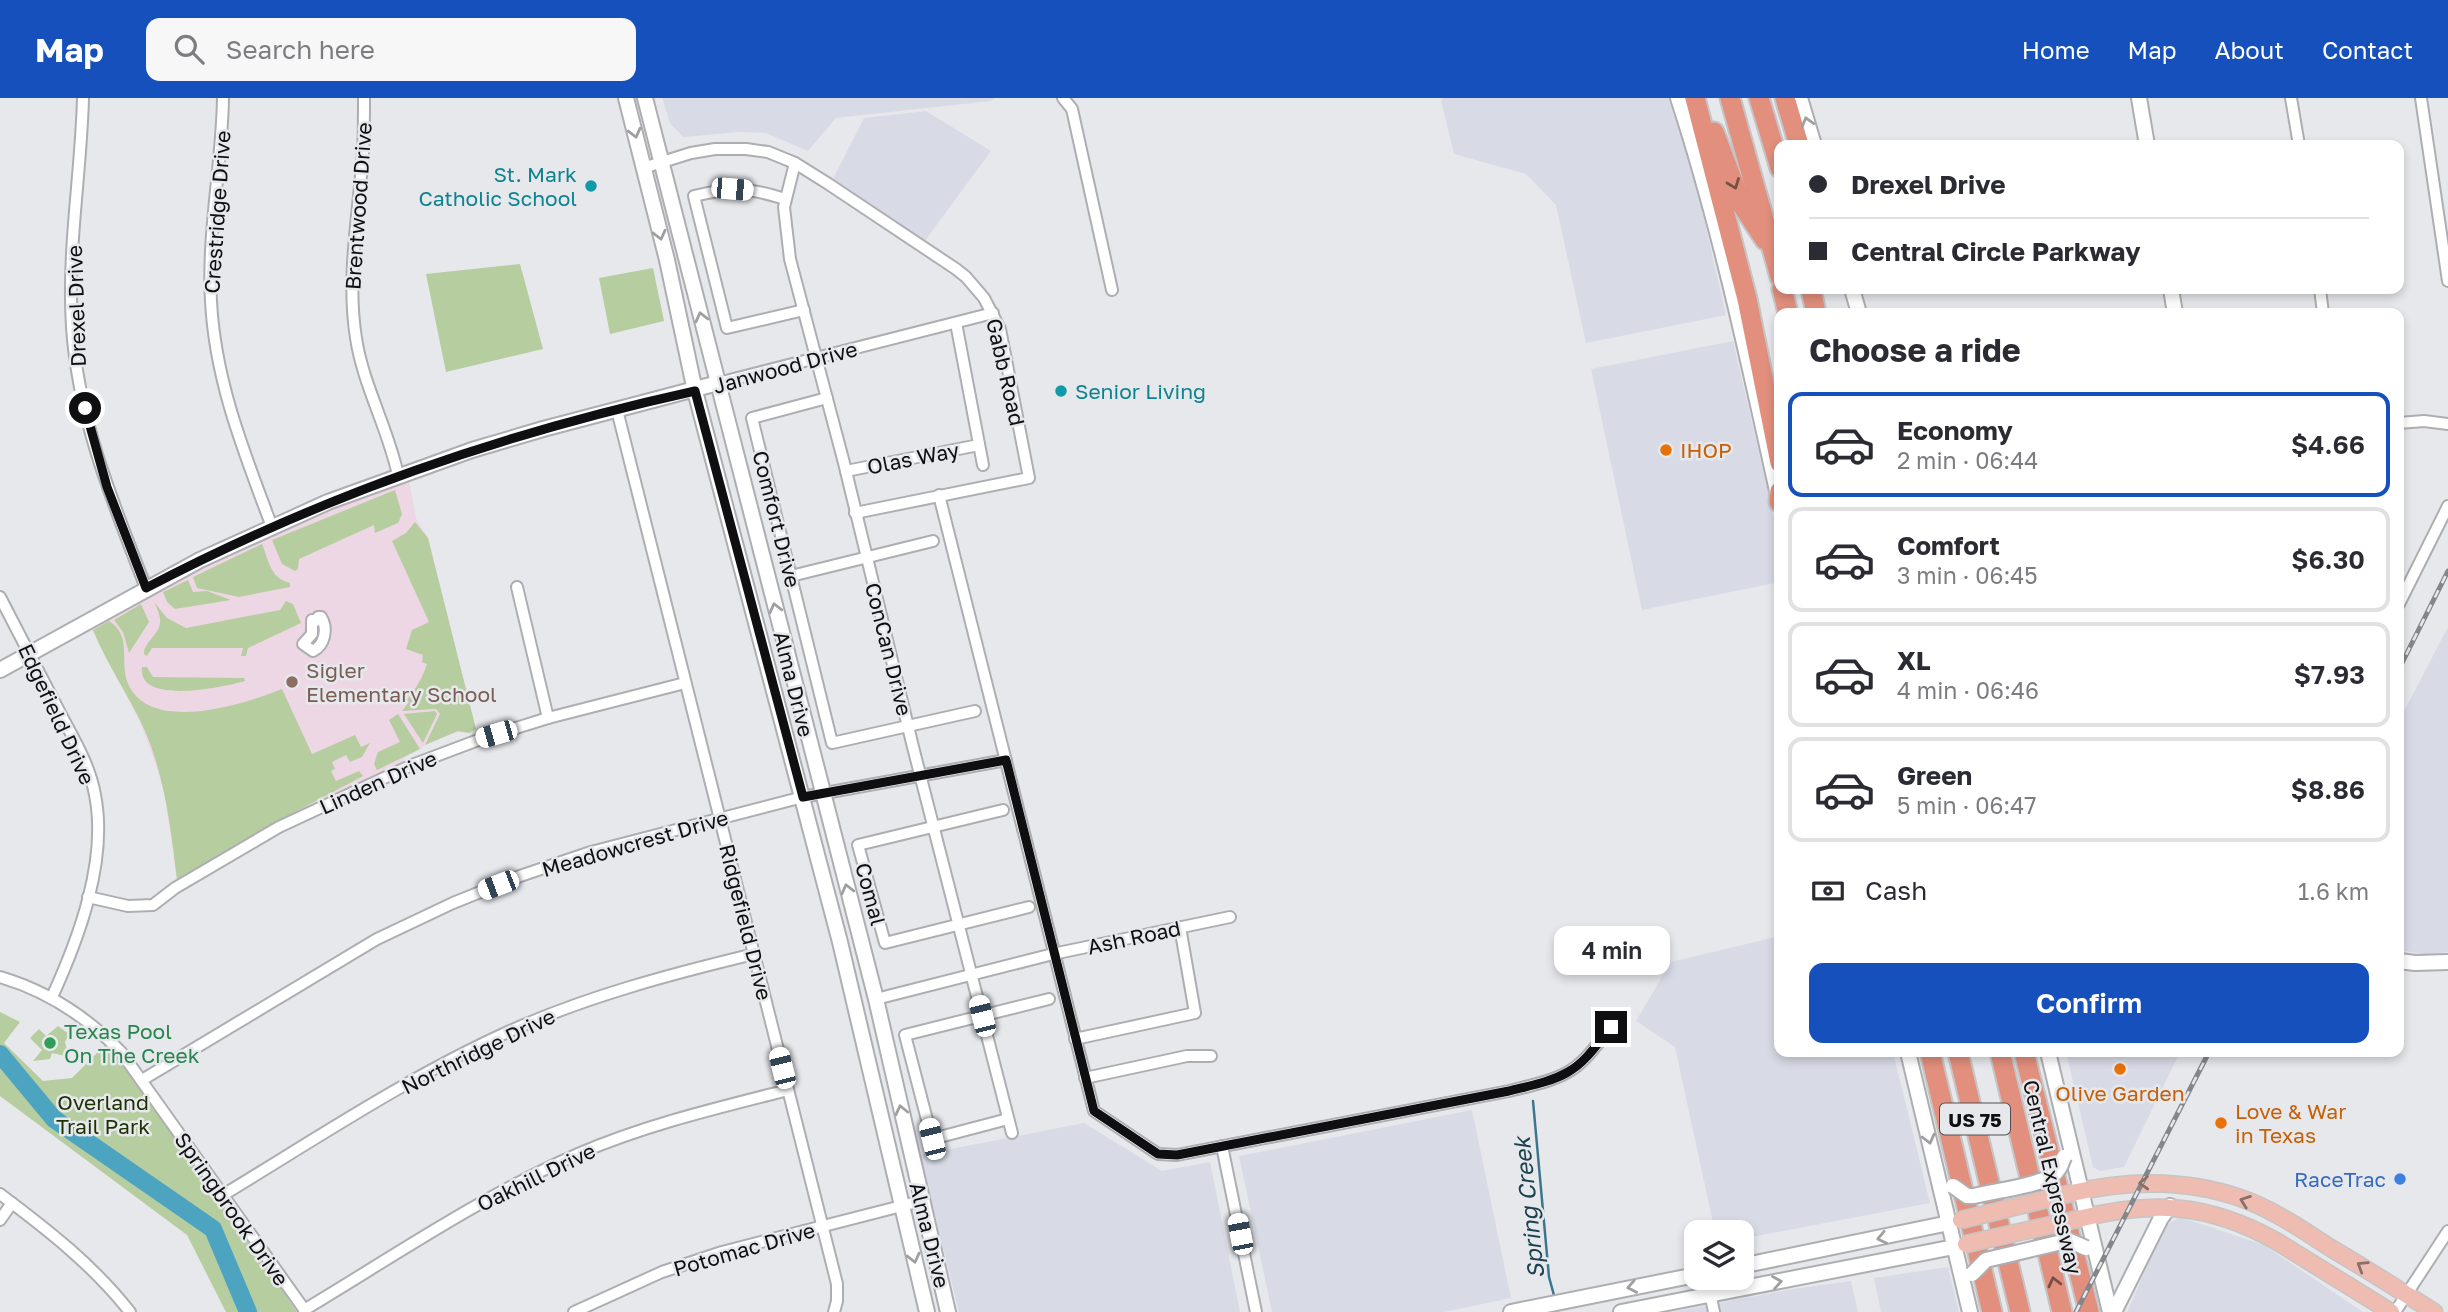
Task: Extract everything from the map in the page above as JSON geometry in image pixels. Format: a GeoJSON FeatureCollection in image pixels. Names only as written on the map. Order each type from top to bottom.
{"type":"FeatureCollection","features":[{"type":"Feature","properties":{"kind":"highway"},"geometry":{"type":"LineString","coordinates":[[1697,98],[1742,205],[1774,254]]}},
{"type":"Feature","properties":{"kind":"highway"},"geometry":{"type":"LineString","coordinates":[[1697,98],[1760,356],[1774,431]]}},
{"type":"Feature","properties":{"kind":"highway"},"geometry":{"type":"LineString","coordinates":[[1730,98],[1774,252]]}},
{"type":"Feature","properties":{"kind":"highway"},"geometry":{"type":"LineString","coordinates":[[1759,98],[1774,148]]}},
{"type":"Feature","properties":{"kind":"highway"},"geometry":{"type":"LineString","coordinates":[[1785,98],[1798,140]]}},
{"type":"Feature","properties":{"kind":"highway"},"geometry":{"type":"LineString","coordinates":[[1931,1057],[1992,1312]]}},
{"type":"Feature","properties":{"kind":"highway","name":"US 75"},"geometry":{"type":"LineString","coordinates":[[1959,1057],[2021,1312]]}},
{"type":"Feature","properties":{"kind":"highway","name":"Central Expressway"},"geometry":{"type":"LineString","coordinates":[[2001,1057],[2062,1312]]}},
{"type":"Feature","properties":{"kind":"highway"},"geometry":{"type":"LineString","coordinates":[[2025,1057],[2089,1312]]}},
{"type":"Feature","properties":{"kind":"highway"},"geometry":{"type":"LineString","coordinates":[[2039,1057],[2045,1086],[2039,1109]]}},
{"type":"Feature","properties":{"kind":"main road","name":"Alma Drive"},"geometry":{"type":"LineString","coordinates":[[626,98],[667,260],[695,391],[803,797],[855,1005],[927,1312]]}},
{"type":"Feature","properties":{"kind":"main road","name":"Alma Drive"},"geometry":{"type":"LineString","coordinates":[[645,98],[876,999],[948,1312]]}},
{"type":"Feature","properties":{"kind":"main road"},"geometry":{"type":"LineString","coordinates":[[1678,98],[1729,274],[1774,480]]}},
{"type":"Feature","properties":{"kind":"main road"},"geometry":{"type":"LineString","coordinates":[[1800,98],[1813,140]]}},
{"type":"Feature","properties":{"kind":"main road"},"geometry":{"type":"LineString","coordinates":[[2139,98],[2146,140]]}},
{"type":"Feature","properties":{"kind":"main road","name":"Janwood Drive"},"geometry":{"type":"LineString","coordinates":[[0,670],[200,560],[398,475],[496,443],[718,383]]}},
{"type":"Feature","properties":{"kind":"main road"},"geometry":{"type":"LineString","coordinates":[[2404,962],[2448,962]]}},
{"type":"Feature","properties":{"kind":"main road"},"geometry":{"type":"LineString","coordinates":[[1909,1057],[1936,1169],[1955,1222],[1969,1308]]}},
{"type":"Feature","properties":{"kind":"main road","name":"Central Expressway"},"geometry":{"type":"LineString","coordinates":[[2049,1057],[2068,1135],[2082,1218],[2112,1312]]}},
{"type":"Feature","properties":{"kind":"main road"},"geometry":{"type":"LineString","coordinates":[[1936,1169],[1952,1186],[1967,1196],[2039,1181],[2052,1176],[2060,1168],[2068,1135]]}},
{"type":"Feature","properties":{"kind":"main road"},"geometry":{"type":"LineString","coordinates":[[1754,1263],[1955,1222],[2077,1192],[2141,1183],[2183,1185],[2249,1201],[2282,1218],[2434,1312]]}},
{"type":"Feature","properties":{"kind":"main road"},"geometry":{"type":"LineString","coordinates":[[2112,1312],[2161,1218],[2170,1206]]}},
{"type":"Feature","properties":{"kind":"main road"},"geometry":{"type":"LineString","coordinates":[[1621,1312],[1960,1246],[2128,1208],[2170,1206],[2215,1215],[2257,1230],[2393,1312]]}},
{"type":"Feature","properties":{"kind":"main road"},"geometry":{"type":"LineString","coordinates":[[2276,1241],[2282,1218]]}},
{"type":"Feature","properties":{"kind":"main road"},"geometry":{"type":"LineString","coordinates":[[1969,1308],[1972,1274],[1986,1260],[2070,1241],[2091,1251]]}},
{"type":"Feature","properties":{"kind":"main road"},"geometry":{"type":"LineString","coordinates":[[1511,1312],[1684,1277]]}},
{"type":"Feature","properties":{"kind":"street","name":"Drexel Drive"},"geometry":{"type":"LineString","coordinates":[[83,98],[82,149],[71,275],[76,356],[90,434],[107,487],[146,588]]}},
{"type":"Feature","properties":{"kind":"street","name":"Crestridge Drive"},"geometry":{"type":"LineString","coordinates":[[223,98],[223,142],[212,253],[214,337],[222,383],[236,431],[272,527]]}},
{"type":"Feature","properties":{"kind":"street","name":"Brentwood Drive"},"geometry":{"type":"LineString","coordinates":[[364,98],[363,150],[351,268],[352,308],[356,341],[366,380],[398,475]]}},
{"type":"Feature","properties":{"kind":"street"},"geometry":{"type":"LineString","coordinates":[[1063,98],[1074,103],[1112,290]]}},
{"type":"Feature","properties":{"kind":"street"},"geometry":{"type":"LineString","coordinates":[[2291,98],[2298,140]]}},
{"type":"Feature","properties":{"kind":"street"},"geometry":{"type":"LineString","coordinates":[[2421,98],[2448,281]]}},
{"type":"Feature","properties":{"kind":"street"},"geometry":{"type":"LineString","coordinates":[[643,168],[715,149],[768,152],[794,163]]}},
{"type":"Feature","properties":{"kind":"street","name":"ConCan Drive"},"geometry":{"type":"LineString","coordinates":[[794,163],[785,199],[785,229],[790,259],[1012,1133]]}},
{"type":"Feature","properties":{"kind":"street","name":"Gabb Road"},"geometry":{"type":"LineString","coordinates":[[794,163],[966,276],[984,298],[1000,329],[1029,478],[939,495]]}},
{"type":"Feature","properties":{"kind":"street"},"geometry":{"type":"LineString","coordinates":[[785,199],[760,191],[729,188],[694,196],[727,328],[804,310]]}},
{"type":"Feature","properties":{"kind":"street","name":"Janwood Drive"},"geometry":{"type":"LineString","coordinates":[[718,383],[993,313]]}},
{"type":"Feature","properties":{"kind":"street"},"geometry":{"type":"LineString","coordinates":[[956,323],[983,465]]}},
{"type":"Feature","properties":{"kind":"street","name":"Comfort Drive"},"geometry":{"type":"LineString","coordinates":[[827,398],[751,418],[832,743],[908,726]]}},
{"type":"Feature","properties":{"kind":"street","name":"Ridgefield Drive"},"geometry":{"type":"LineString","coordinates":[[617,410],[836,1284],[837,1301],[834,1312]]}},
{"type":"Feature","properties":{"kind":"street"},"geometry":{"type":"LineString","coordinates":[[2404,423],[2424,421],[2448,424]]}},
{"type":"Feature","properties":{"kind":"street","name":"Olas Way"},"geometry":{"type":"LineString","coordinates":[[846,471],[979,445]]}},
{"type":"Feature","properties":{"kind":"street"},"geometry":{"type":"LineString","coordinates":[[855,513],[939,495],[1094,1111],[1158,1154],[1177,1155],[1546,1081],[1569,1072],[1588,1057],[1611,1027]]}},
{"type":"Feature","properties":{"kind":"street"},"geometry":{"type":"LineString","coordinates":[[2404,594],[2448,506]]}},
{"type":"Feature","properties":{"kind":"street"},"geometry":{"type":"LineString","coordinates":[[791,576],[933,541]]}},
{"type":"Feature","properties":{"kind":"street"},"geometry":{"type":"LineString","coordinates":[[517,587],[548,718]]}},
{"type":"Feature","properties":{"kind":"street","name":"Edgefield Drive"},"geometry":{"type":"LineString","coordinates":[[0,597],[79,749],[95,794],[99,823],[88,897],[72,952],[52,997]]}},
{"type":"Feature","properties":{"kind":"street","name":"Linden Drive"},"geometry":{"type":"LineString","coordinates":[[88,897],[128,906],[153,905],[175,888],[291,822],[412,765],[548,718],[685,683]]}},
{"type":"Feature","properties":{"kind":"street"},"geometry":{"type":"LineString","coordinates":[[908,726],[975,710]]}},
{"type":"Feature","properties":{"kind":"street","name":"Meadowcrest Drive"},"geometry":{"type":"LineString","coordinates":[[142,1080],[377,939],[453,903],[520,876],[591,852],[803,797],[1006,760]]}},
{"type":"Feature","properties":{"kind":"street"},"geometry":{"type":"LineString","coordinates":[[933,826],[1003,810]]}},
{"type":"Feature","properties":{"kind":"street","name":"Comal"},"geometry":{"type":"LineString","coordinates":[[933,826],[858,845],[885,943],[959,926]]}},
{"type":"Feature","properties":{"kind":"street"},"geometry":{"type":"LineString","coordinates":[[959,926],[1029,907]]}},
{"type":"Feature","properties":{"kind":"street","name":"Ash Road"},"geometry":{"type":"LineString","coordinates":[[876,999],[1053,954],[1230,917]]}},
{"type":"Feature","properties":{"kind":"street"},"geometry":{"type":"LineString","coordinates":[[1075,1039],[1195,1013],[1180,927]]}},
{"type":"Feature","properties":{"kind":"street","name":"Northridge Drive"},"geometry":{"type":"LineString","coordinates":[[223,1195],[395,1091],[510,1031],[620,990],[754,954]]}},
{"type":"Feature","properties":{"kind":"street","name":"Springbrook Drive"},"geometry":{"type":"LineString","coordinates":[[0,977],[52,997],[102,1032],[121,1052],[305,1311]]}},
{"type":"Feature","properties":{"kind":"street"},"geometry":{"type":"LineString","coordinates":[[1008,1119],[932,1139],[905,1035],[1049,999]]}},
{"type":"Feature","properties":{"kind":"street"},"geometry":{"type":"LineString","coordinates":[[1085,1079],[1188,1056],[1211,1056]]}},
{"type":"Feature","properties":{"kind":"street","name":"Oakhill Drive"},"geometry":{"type":"LineString","coordinates":[[305,1311],[483,1202],[581,1153],[686,1117],[788,1090]]}},
{"type":"Feature","properties":{"kind":"street"},"geometry":{"type":"LineString","coordinates":[[1222,1146],[1256,1312]]}},
{"type":"Feature","properties":{"kind":"street"},"geometry":{"type":"LineString","coordinates":[[0,1194],[76,1253],[107,1283],[129,1312]]}},
{"type":"Feature","properties":{"kind":"street","name":"Potomac Drive"},"geometry":{"type":"LineString","coordinates":[[574,1312],[662,1272],[722,1252],[921,1201]]}},
{"type":"Feature","properties":{"kind":"street"},"geometry":{"type":"LineString","coordinates":[[0,1220],[12,1203]]}},
{"type":"Feature","properties":{"kind":"street"},"geometry":{"type":"LineString","coordinates":[[2393,1312],[2448,1231]]}},
{"type":"Feature","properties":{"kind":"street"},"geometry":{"type":"LineString","coordinates":[[1709,1290],[1714,1312]]}},
{"type":"Feature","properties":{"kind":"shaded area"},"geometry":{"type":"Polygon","coordinates":[[[662,98],[995,98],[991,101],[836,118],[808,151],[766,133],[740,132],[683,137],[670,123],[662,98]]]}},
{"type":"Feature","properties":{"kind":"shaded area"},"geometry":{"type":"Polygon","coordinates":[[[1443,98],[1668,98],[1693,171],[1726,315],[1586,343],[1556,205],[1526,174],[1454,154],[1441,101],[1443,98]]]}},
{"type":"Feature","properties":{"kind":"shaded area"},"geometry":{"type":"Polygon","coordinates":[[[926,111],[991,151],[924,242],[832,181],[864,118],[926,111]]]}},
{"type":"Feature","properties":{"kind":"shaded area"},"geometry":{"type":"Polygon","coordinates":[[[1733,341],[1774,517],[1774,583],[1642,610],[1591,369],[1733,341]]]}},
{"type":"Feature","properties":{"kind":"shaded area","name":"Sigler Elementary School"},"geometry":{"type":"Polygon","coordinates":[[[409,479],[416,518],[428,538],[476,729],[466,733],[457,732],[431,742],[405,758],[398,766],[180,882],[176,874],[165,797],[156,765],[139,720],[92,630],[94,624],[253,543],[409,479]]]}},
{"type":"Feature","properties":{"kind":"shaded area"},"geometry":{"type":"Polygon","coordinates":[[[2448,627],[2448,952],[2429,955],[2404,951],[2404,711],[2448,627]]]}},
{"type":"Feature","properties":{"kind":"shaded area"},"geometry":{"type":"Polygon","coordinates":[[[1774,937],[1774,1057],[1894,1057],[1930,1203],[1754,1237],[1754,1220],[1712,1220],[1675,1047],[1636,1021],[1671,962],[1774,937]]]}},
{"type":"Feature","properties":{"kind":"shaded area"},"geometry":{"type":"Polygon","coordinates":[[[2067,1057],[2178,1057],[2124,1167],[2100,1171],[2093,1167],[2067,1057]]]}},
{"type":"Feature","properties":{"kind":"shaded area"},"geometry":{"type":"Polygon","coordinates":[[[1472,1110],[1511,1298],[1444,1312],[1272,1312],[1239,1156],[1472,1110]]]}},
{"type":"Feature","properties":{"kind":"shaded area"},"geometry":{"type":"Polygon","coordinates":[[[1084,1123],[1162,1171],[1210,1162],[1240,1312],[959,1312],[920,1155],[1084,1123]]]}},
{"type":"Feature","properties":{"kind":"shaded area"},"geometry":{"type":"Polygon","coordinates":[[[2180,1217],[2264,1245],[2363,1312],[2127,1312],[2165,1226],[2180,1217]]]}},
{"type":"Feature","properties":{"kind":"shaded area"},"geometry":{"type":"Polygon","coordinates":[[[1948,1267],[1959,1312],[1881,1312],[1874,1278],[1948,1267]]]}},
{"type":"Feature","properties":{"kind":"shaded area"},"geometry":{"type":"Polygon","coordinates":[[[1851,1281],[1858,1312],[1672,1312],[1793,1289],[1851,1281]]]}},
{"type":"Feature","properties":{"kind":"green space"},"geometry":{"type":"Polygon","coordinates":[[[520,264],[543,349],[446,372],[426,274],[520,264]]]}},
{"type":"Feature","properties":{"kind":"green space"},"geometry":{"type":"Polygon","coordinates":[[[653,268],[664,321],[610,334],[599,278],[653,268]]]}},
{"type":"Feature","properties":{"kind":"green space"},"geometry":{"type":"Polygon","coordinates":[[[395,490],[402,514],[398,523],[375,533],[374,525],[299,559],[298,569],[295,571],[282,564],[272,540],[395,490]]]}},
{"type":"Feature","properties":{"kind":"green space"},"geometry":{"type":"Polygon","coordinates":[[[415,522],[428,538],[476,729],[469,733],[458,731],[425,745],[440,714],[436,709],[402,711],[427,664],[422,662],[423,655],[406,649],[412,630],[429,622],[392,541],[406,533],[415,522]]]}},
{"type":"Feature","properties":{"kind":"green space"},"geometry":{"type":"Polygon","coordinates":[[[262,544],[274,573],[290,583],[290,587],[239,597],[197,588],[193,577],[262,544]]]}},
{"type":"Feature","properties":{"kind":"green space"},"geometry":{"type":"Polygon","coordinates":[[[188,580],[193,592],[207,591],[231,600],[175,609],[167,602],[163,592],[188,580]]]}},
{"type":"Feature","properties":{"kind":"green space"},"geometry":{"type":"Polygon","coordinates":[[[286,601],[293,604],[301,623],[248,648],[246,656],[241,656],[243,648],[152,648],[147,656],[144,654],[160,624],[160,616],[154,602],[167,618],[186,628],[280,610],[286,601]]]}},
{"type":"Feature","properties":{"kind":"green space"},"geometry":{"type":"Polygon","coordinates":[[[141,604],[149,622],[129,653],[123,632],[114,620],[141,604]]]}},
{"type":"Feature","properties":{"kind":"green space"},"geometry":{"type":"Polygon","coordinates":[[[109,621],[121,633],[127,681],[138,698],[154,708],[175,712],[222,708],[282,689],[312,754],[355,735],[361,747],[370,743],[362,757],[350,762],[346,755],[332,762],[335,769],[331,771],[336,781],[359,771],[363,776],[177,880],[166,804],[152,749],[139,718],[93,630],[109,621]]]}},
{"type":"Feature","properties":{"kind":"green space"},"geometry":{"type":"Polygon","coordinates":[[[142,667],[147,667],[153,677],[244,678],[245,681],[202,689],[167,690],[153,686],[144,679],[142,667]]]}},
{"type":"Feature","properties":{"kind":"green space"},"geometry":{"type":"Polygon","coordinates":[[[435,711],[437,714],[423,743],[404,714],[435,711]]]}},
{"type":"Feature","properties":{"kind":"green space"},"geometry":{"type":"Polygon","coordinates":[[[398,714],[420,749],[377,770],[374,764],[378,752],[400,742],[389,720],[398,714]]]}},
{"type":"Feature","properties":{"kind":"green space","name":"Overland Trail Park"},"geometry":{"type":"Polygon","coordinates":[[[0,1012],[20,1022],[4,1043],[43,1081],[72,1078],[106,1044],[117,1055],[220,1198],[297,1312],[226,1312],[187,1235],[0,1096],[0,1012]]]}},
{"type":"Feature","properties":{"kind":"green space","name":"Texas Pool On The Creek"},"geometry":{"type":"Polygon","coordinates":[[[58,1026],[69,1034],[65,1042],[68,1054],[65,1056],[52,1053],[50,1059],[33,1061],[42,1050],[30,1038],[39,1029],[46,1036],[58,1026]]]}},
{"type":"Feature","properties":{"kind":"waterway"},"geometry":{"type":"LineString","coordinates":[[0,1054],[54,1119],[213,1229],[248,1312]]}},
{"type":"Feature","properties":{"kind":"waterway","name":"Spring Creek"},"geometry":{"type":"LineString","coordinates":[[1533,1101],[1549,1277],[1555,1299]]}},
{"type":"Feature","properties":{"kind":"railway"},"geometry":{"type":"LineString","coordinates":[[2404,659],[2448,571]]}},
{"type":"Feature","properties":{"kind":"railway"},"geometry":{"type":"LineString","coordinates":[[2076,1312],[2206,1057]]}},
{"type":"Feature","properties":{"kind":"place","name":"St. Mark Catholic School"},"geometry":{"type":"Point","coordinates":[591,186]}},
{"type":"Feature","properties":{"kind":"place","name":"Senior Living"},"geometry":{"type":"Point","coordinates":[1061,391]}},
{"type":"Feature","properties":{"kind":"place","name":"IHOP"},"geometry":{"type":"Point","coordinates":[1666,450]}},
{"type":"Feature","properties":{"kind":"place","name":"Sigler Elementary School"},"geometry":{"type":"Point","coordinates":[292,682]}},
{"type":"Feature","properties":{"kind":"place","name":"Texas Pool On The Creek"},"geometry":{"type":"Point","coordinates":[50,1043]}},
{"type":"Feature","properties":{"kind":"place","name":"Olive Garden"},"geometry":{"type":"Point","coordinates":[2120,1069]}},
{"type":"Feature","properties":{"kind":"place","name":"Love & War in Texas"},"geometry":{"type":"Point","coordinates":[2221,1123]}},
{"type":"Feature","properties":{"kind":"place","name":"RaceTrac"},"geometry":{"type":"Point","coordinates":[2400,1179]}},
{"type":"Feature","properties":{"kind":"route"},"geometry":{"type":"LineString","coordinates":[[85,408],[90,434],[107,487],[146,588],[261,532],[398,475],[543,429],[695,391],[803,797],[1006,760],[1094,1111],[1158,1154],[1177,1155],[1509,1091],[1546,1081],[1569,1072],[1588,1057],[1611,1027]]}}]}
